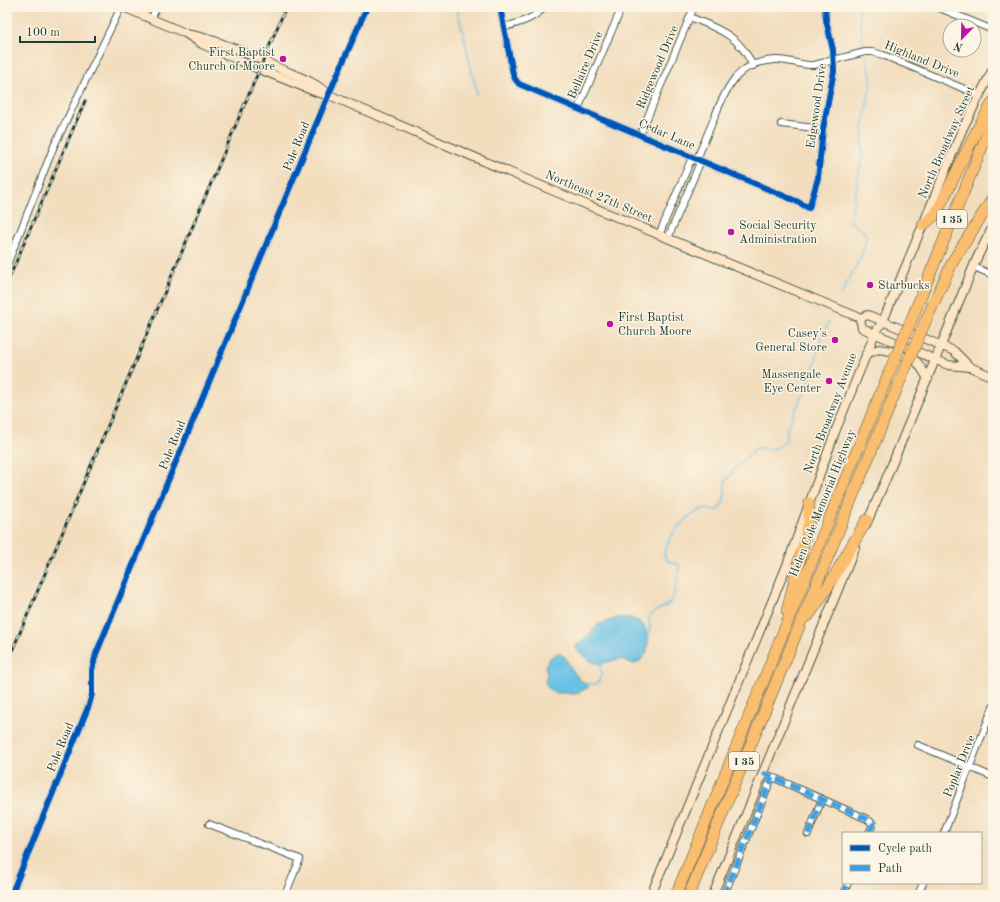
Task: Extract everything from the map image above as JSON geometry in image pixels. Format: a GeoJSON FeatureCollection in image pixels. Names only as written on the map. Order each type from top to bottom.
{"type":"FeatureCollection","features":[{"type":"Feature","properties":{"kind":"highway"},"geometry":{"type":"LineString","coordinates":[[923,224],[936,214],[977,130],[993,102]]}},
{"type":"Feature","properties":{"kind":"highway","name":"Helen Cole Memorial Highway"},"geometry":{"type":"LineString","coordinates":[[676,895],[993,120]]}},
{"type":"Feature","properties":{"kind":"highway","name":"I 35"},"geometry":{"type":"LineString","coordinates":[[689,895],[925,322],[948,272],[993,198]]}},
{"type":"Feature","properties":{"kind":"highway"},"geometry":{"type":"LineString","coordinates":[[982,215],[993,204]]}},
{"type":"Feature","properties":{"kind":"highway"},"geometry":{"type":"LineString","coordinates":[[781,637],[790,592],[809,522],[809,503]]}},
{"type":"Feature","properties":{"kind":"highway"},"geometry":{"type":"LineString","coordinates":[[799,627],[824,594],[867,520]]}},
{"type":"Feature","properties":{"kind":"main road","name":"Northeast 27th Street"},"geometry":{"type":"LineString","coordinates":[[122,7],[185,33],[204,37],[276,67],[322,87],[329,94],[659,235],[860,318],[868,315],[954,351],[970,367]]}},
{"type":"Feature","properties":{"kind":"main road","name":"North Broadway Street"},"geometry":{"type":"LineString","coordinates":[[923,224],[963,128],[993,69]]}},
{"type":"Feature","properties":{"kind":"main road"},"geometry":{"type":"LineString","coordinates":[[883,321],[923,224]]}},
{"type":"Feature","properties":{"kind":"main road"},"geometry":{"type":"LineString","coordinates":[[713,895],[867,520],[886,479],[936,360],[982,246],[993,226]]}},
{"type":"Feature","properties":{"kind":"main road","name":"Northeast 27th Street"},"geometry":{"type":"LineString","coordinates":[[860,318],[862,328],[875,333]]}},
{"type":"Feature","properties":{"kind":"main road","name":"North Broadway Avenue"},"geometry":{"type":"LineString","coordinates":[[652,893],[786,565],[827,452],[866,354],[875,333],[883,321]]}},
{"type":"Feature","properties":{"kind":"main road"},"geometry":{"type":"LineString","coordinates":[[875,333],[948,365],[970,367],[993,377]]}},
{"type":"Feature","properties":{"kind":"main road"},"geometry":{"type":"LineString","coordinates":[[866,354],[879,349],[892,351],[919,363],[928,379]]}},
{"type":"Feature","properties":{"kind":"street"},"geometry":{"type":"LineString","coordinates":[[7,265],[54,146],[122,7]]}},
{"type":"Feature","properties":{"kind":"street"},"geometry":{"type":"LineString","coordinates":[[151,19],[157,7]]}},
{"type":"Feature","properties":{"kind":"street","name":"Pole Road"},"geometry":{"type":"LineString","coordinates":[[11,895],[89,705],[92,694],[92,670],[96,654],[329,94],[367,7]]}},
{"type":"Feature","properties":{"kind":"street"},"geometry":{"type":"LineString","coordinates":[[500,7],[504,27],[530,19],[545,7]]}},
{"type":"Feature","properties":{"kind":"street","name":"Bellaire Drive"},"geometry":{"type":"LineString","coordinates":[[578,109],[622,7]]}},
{"type":"Feature","properties":{"kind":"street","name":"Ridgewood Drive"},"geometry":{"type":"LineString","coordinates":[[640,135],[694,7]]}},
{"type":"Feature","properties":{"kind":"street","name":"Edgewood Drive"},"geometry":{"type":"LineString","coordinates":[[809,208],[818,178],[823,129],[834,77],[834,59],[826,20],[825,7]]}},
{"type":"Feature","properties":{"kind":"street"},"geometry":{"type":"LineString","coordinates":[[937,7],[993,30]]}},
{"type":"Feature","properties":{"kind":"street"},"geometry":{"type":"LineString","coordinates":[[690,17],[730,35],[743,48],[752,66]]}},
{"type":"Feature","properties":{"kind":"street","name":"Cedar Lane"},"geometry":{"type":"LineString","coordinates":[[504,27],[513,74],[517,82],[523,86],[796,201],[809,208]]}},
{"type":"Feature","properties":{"kind":"street","name":"Highland Drive"},"geometry":{"type":"LineString","coordinates":[[668,238],[699,165],[697,159],[725,91],[735,78],[752,66],[768,61],[779,60],[814,65],[865,52],[878,53],[979,95]]}},
{"type":"Feature","properties":{"kind":"street"},"geometry":{"type":"LineString","coordinates":[[781,124],[823,129]]}},
{"type":"Feature","properties":{"kind":"street","name":"Highland Drive"},"geometry":{"type":"LineString","coordinates":[[659,235],[690,162],[697,159]]}},
{"type":"Feature","properties":{"kind":"street"},"geometry":{"type":"LineString","coordinates":[[974,267],[993,275]]}},
{"type":"Feature","properties":{"kind":"street","name":"Poplar Drive"},"geometry":{"type":"LineString","coordinates":[[944,832],[993,707]]}},
{"type":"Feature","properties":{"kind":"street"},"geometry":{"type":"LineString","coordinates":[[918,745],[993,777]]}},
{"type":"Feature","properties":{"kind":"street"},"geometry":{"type":"LineString","coordinates":[[763,773],[866,819],[873,824],[869,832]]}},
{"type":"Feature","properties":{"kind":"street"},"geometry":{"type":"LineString","coordinates":[[724,895],[772,777]]}},
{"type":"Feature","properties":{"kind":"street"},"geometry":{"type":"LineString","coordinates":[[808,834],[822,799]]}},
{"type":"Feature","properties":{"kind":"street"},"geometry":{"type":"LineString","coordinates":[[209,824],[300,859],[285,895]]}},
{"type":"Feature","properties":{"kind":"street"},"geometry":{"type":"LineString","coordinates":[[843,895],[848,884]]}},
{"type":"Feature","properties":{"kind":"street"},"geometry":{"type":"LineString","coordinates":[[918,895],[923,884]]}},
{"type":"Feature","properties":{"kind":"water"},"geometry":{"type":"Polygon","coordinates":[[[617,618],[634,619],[640,622],[643,626],[647,637],[648,647],[642,659],[634,664],[620,659],[599,664],[590,661],[578,651],[576,648],[577,645],[598,625],[617,618]]]}},
{"type":"Feature","properties":{"kind":"water"},"geometry":{"type":"Polygon","coordinates":[[[558,653],[565,657],[580,680],[589,687],[575,694],[554,692],[550,689],[545,682],[547,675],[545,666],[550,658],[558,653]]]}},
{"type":"Feature","properties":{"kind":"waterway"},"geometry":{"type":"LineString","coordinates":[[456,7],[477,94]]}},
{"type":"Feature","properties":{"kind":"waterway"},"geometry":{"type":"LineString","coordinates":[[858,7],[864,48]]}},
{"type":"Feature","properties":{"kind":"waterway"},"geometry":{"type":"LineString","coordinates":[[841,295],[857,264],[866,240],[864,232],[850,222],[862,157],[863,128],[871,83],[871,75],[866,56]]}},
{"type":"Feature","properties":{"kind":"waterway"},"geometry":{"type":"LineString","coordinates":[[647,635],[650,628],[648,617],[670,603],[679,575],[679,565],[668,561],[664,555],[669,540],[679,526],[692,515],[706,508],[712,511],[718,510],[723,503],[725,482],[734,470],[756,448],[775,449],[786,441],[787,428],[810,379],[820,342],[828,323]]}},
{"type":"Feature","properties":{"kind":"waterway"},"geometry":{"type":"LineString","coordinates":[[587,684],[596,684],[599,680],[602,674],[600,667],[603,662]]}},
{"type":"Feature","properties":{"kind":"railway"},"geometry":{"type":"LineString","coordinates":[[7,663],[286,7]]}},
{"type":"Feature","properties":{"kind":"railway"},"geometry":{"type":"LineString","coordinates":[[7,283],[85,101]]}},
{"type":"Feature","properties":{"kind":"marked path"},"geometry":{"type":"LineString","coordinates":[[763,773],[867,819],[873,824],[869,832]]}},
{"type":"Feature","properties":{"kind":"marked path"},"geometry":{"type":"LineString","coordinates":[[724,895],[772,777]]}},
{"type":"Feature","properties":{"kind":"marked path"},"geometry":{"type":"LineString","coordinates":[[808,834],[822,799]]}},
{"type":"Feature","properties":{"kind":"marked path"},"geometry":{"type":"LineString","coordinates":[[843,895],[848,884]]}},
{"type":"Feature","properties":{"kind":"cycle path"},"geometry":{"type":"LineString","coordinates":[[11,895],[89,705],[92,694],[92,670],[96,654],[325,103],[367,7]]}},
{"type":"Feature","properties":{"kind":"cycle path"},"geometry":{"type":"LineString","coordinates":[[500,7],[513,74],[519,84],[796,201],[809,208],[818,178],[823,129],[834,71],[833,50],[826,20],[825,7]]}},
{"type":"Feature","properties":{"kind":"place","name":"First Baptist Church of Moore"},"geometry":{"type":"Point","coordinates":[283,59]}},
{"type":"Feature","properties":{"kind":"place","name":"Social Security Administration"},"geometry":{"type":"Point","coordinates":[731,232]}},
{"type":"Feature","properties":{"kind":"place","name":"Starbucks"},"geometry":{"type":"Point","coordinates":[870,285]}},
{"type":"Feature","properties":{"kind":"place","name":"First Baptist Church Moore"},"geometry":{"type":"Point","coordinates":[610,324]}},
{"type":"Feature","properties":{"kind":"place","name":"Casey's General Store"},"geometry":{"type":"Point","coordinates":[835,340]}},
{"type":"Feature","properties":{"kind":"place","name":"Massengale Eye Center"},"geometry":{"type":"Point","coordinates":[829,381]}}]}
